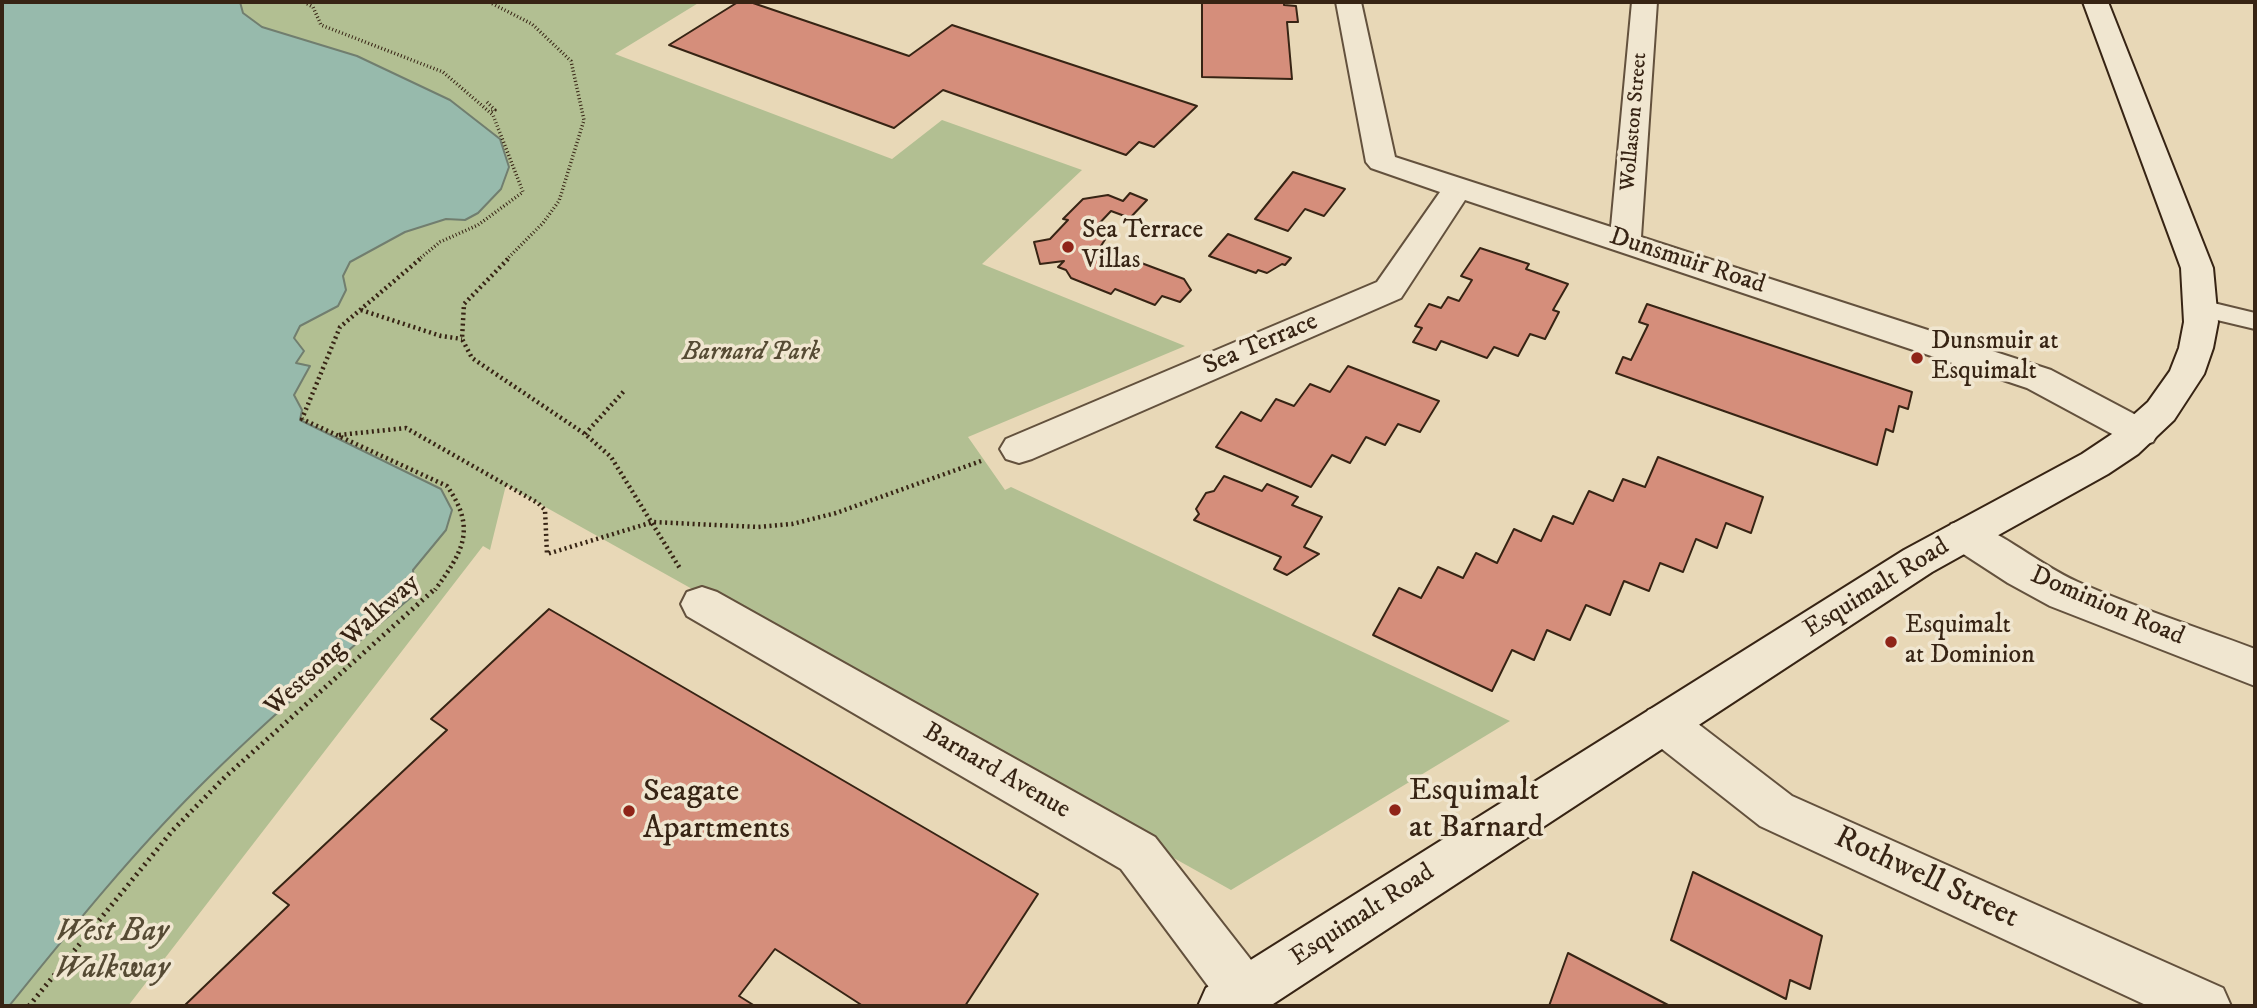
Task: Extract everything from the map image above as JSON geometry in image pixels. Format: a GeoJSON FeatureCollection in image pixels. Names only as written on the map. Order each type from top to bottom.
{"type":"FeatureCollection","features":[{"type":"Feature","properties":{"kind":"street","name":"Dunsmuir Road"},"geometry":{"type":"LineString","coordinates":[[1348,2],[1381,162],[2039,379],[2140,433]]}},
{"type":"Feature","properties":{"kind":"street","name":"Wollaston Street"},"geometry":{"type":"LineString","coordinates":[[1625,242],[1645,2]]}},
{"type":"Feature","properties":{"kind":"street","name":"Esquimalt Road"},"geometry":{"type":"LineString","coordinates":[[1234,999],[1918,561],[2095,464],[2140,433],[2171,399],[2186,374],[2196,348],[2201,308],[2197,268],[2095,2]]}},
{"type":"Feature","properties":{"kind":"street","name":"Sea Terrace"},"geometry":{"type":"LineString","coordinates":[[1018,449],[1390,290],[1458,188]]}},
{"type":"Feature","properties":{"kind":"street","name":"Dominion Road"},"geometry":{"type":"LineString","coordinates":[[1965,535],[2022,572],[2064,594],[2255,667]]}},
{"type":"Feature","properties":{"kind":"street","name":"Barnard Avenue"},"geometry":{"type":"LineString","coordinates":[[702,604],[1138,853],[1234,999]]}},
{"type":"Feature","properties":{"kind":"street","name":"Rothwell Street"},"geometry":{"type":"LineString","coordinates":[[1664,724],[1776,811],[2205,1006]]}},
{"type":"Feature","properties":{"kind":"lane"},"geometry":{"type":"LineString","coordinates":[[2201,308],[2255,321]]}},
{"type":"Feature","properties":{"kind":"path","name":"Westsong Walkway"},"geometry":{"type":"LineString","coordinates":[[29,1006],[173,830],[225,777],[434,593],[465,540],[466,517],[460,501],[447,485],[302,419],[340,327],[440,242],[478,225],[523,192],[490,112],[443,72],[321,25],[313,7],[304,2]]}},
{"type":"Feature","properties":{"kind":"path"},"geometry":{"type":"LineString","coordinates":[[489,2],[532,24],[571,61],[583,120],[582,136],[559,201],[543,223],[464,304],[462,339],[472,358],[585,434],[611,457],[702,604]]}},
{"type":"Feature","properties":{"kind":"path"},"geometry":{"type":"LineString","coordinates":[[487,102],[495,110],[490,112]]}},
{"type":"Feature","properties":{"kind":"path"},"geometry":{"type":"LineString","coordinates":[[360,310],[441,336],[462,339]]}},
{"type":"Feature","properties":{"kind":"path"},"geometry":{"type":"LineString","coordinates":[[585,434],[625,390]]}},
{"type":"Feature","properties":{"kind":"path"},"geometry":{"type":"LineString","coordinates":[[336,435],[406,428],[545,510],[547,554],[653,522],[758,527],[792,524],[836,513],[1018,449]]}},
{"type":"Feature","properties":{"kind":"green space","name":"Barnard Park"},"geometry":{"type":"Polygon","coordinates":[[[240,2],[700,2],[615,54],[892,159],[942,120],[1082,170],[982,264],[1185,346],[968,437],[1005,490],[1011,487],[1510,721],[1231,890],[506,485],[490,550],[483,546],[128,1006],[9,1006],[123,868],[197,789],[276,714],[414,594],[412,570],[446,530],[441,489],[300,420],[302,410],[294,395],[310,367],[296,363],[294,339],[300,326],[338,306],[346,290],[343,276],[350,262],[405,232],[446,219],[465,220],[478,213],[501,189],[450,100],[357,56],[262,27],[243,13],[240,2]]]}},
{"type":"Feature","properties":{"kind":"shaded area"},"geometry":{"type":"Polygon","coordinates":[[[2,2],[240,2],[243,13],[262,27],[357,56],[450,100],[500,139],[509,167],[501,189],[478,213],[465,220],[446,219],[405,232],[350,262],[343,276],[346,290],[338,306],[300,326],[294,338],[304,351],[296,363],[310,366],[294,395],[302,410],[300,420],[441,489],[452,510],[446,530],[413,570],[415,594],[331,665],[197,789],[123,868],[9,1006],[2,1006],[2,2]]]}},
{"type":"Feature","properties":{"kind":"building"},"geometry":{"type":"Polygon","coordinates":[[[738,2],[750,2],[909,56],[952,25],[1197,106],[1154,147],[1139,142],[1126,155],[943,90],[894,128],[669,45],[738,2]]]}},
{"type":"Feature","properties":{"kind":"building"},"geometry":{"type":"Polygon","coordinates":[[[1202,2],[1284,2],[1284,5],[1296,6],[1298,22],[1287,22],[1292,79],[1202,77],[1202,2]]]}},
{"type":"Feature","properties":{"kind":"building"},"geometry":{"type":"Polygon","coordinates":[[[1293,172],[1345,189],[1324,216],[1305,209],[1288,231],[1255,219],[1293,172]]]}},
{"type":"Feature","properties":{"kind":"building","name":"Sea Terrace Villas"},"geometry":{"type":"Polygon","coordinates":[[[1130,193],[1147,200],[1130,218],[1111,211],[1094,229],[1108,235],[1097,252],[1125,260],[1128,258],[1184,279],[1191,290],[1180,302],[1162,296],[1155,305],[1115,289],[1111,294],[1071,278],[1066,270],[1058,267],[1064,261],[1040,264],[1034,242],[1050,239],[1068,220],[1063,219],[1083,199],[1108,195],[1123,201],[1130,193]]]}},
{"type":"Feature","properties":{"kind":"building","name":"Sea Terrace Villas"},"geometry":{"type":"Polygon","coordinates":[[[1228,234],[1291,258],[1285,265],[1282,264],[1267,273],[1258,270],[1256,273],[1209,256],[1228,234]]]}},
{"type":"Feature","properties":{"kind":"building"},"geometry":{"type":"Polygon","coordinates":[[[1480,248],[1529,264],[1526,269],[1568,284],[1553,310],[1559,312],[1545,339],[1530,334],[1518,356],[1494,347],[1487,358],[1441,341],[1436,350],[1413,342],[1422,328],[1415,326],[1429,304],[1441,308],[1448,297],[1459,301],[1472,280],[1461,276],[1480,248]]]}},
{"type":"Feature","properties":{"kind":"building"},"geometry":{"type":"Polygon","coordinates":[[[1647,304],[1912,392],[1908,409],[1899,406],[1893,432],[1886,429],[1877,465],[1616,373],[1623,357],[1631,360],[1648,325],[1639,322],[1647,304]]]}},
{"type":"Feature","properties":{"kind":"building"},"geometry":{"type":"Polygon","coordinates":[[[1348,366],[1439,401],[1420,432],[1398,424],[1385,445],[1366,437],[1350,463],[1332,455],[1311,487],[1216,447],[1241,412],[1261,421],[1276,399],[1294,406],[1310,384],[1330,392],[1348,366]]]}},
{"type":"Feature","properties":{"kind":"building"},"geometry":{"type":"Polygon","coordinates":[[[1658,457],[1763,497],[1751,533],[1726,523],[1717,548],[1696,539],[1683,572],[1660,563],[1649,591],[1624,581],[1610,615],[1586,605],[1570,640],[1547,630],[1534,660],[1512,650],[1492,691],[1373,635],[1399,588],[1421,598],[1438,567],[1463,578],[1476,553],[1497,563],[1514,529],[1541,541],[1553,516],[1573,524],[1589,491],[1613,501],[1623,479],[1645,487],[1658,457]]]}},
{"type":"Feature","properties":{"kind":"building"},"geometry":{"type":"Polygon","coordinates":[[[1224,476],[1262,491],[1267,484],[1298,497],[1292,505],[1322,517],[1304,547],[1319,554],[1287,575],[1274,569],[1281,557],[1194,520],[1199,514],[1196,509],[1206,493],[1214,491],[1224,476]]]}},
{"type":"Feature","properties":{"kind":"building","name":"Seagate Apartments"},"geometry":{"type":"Polygon","coordinates":[[[549,609],[1038,894],[965,1006],[863,1006],[775,949],[739,996],[755,1006],[184,1006],[289,905],[273,893],[447,730],[431,719],[549,609]]]}},
{"type":"Feature","properties":{"kind":"building"},"geometry":{"type":"Polygon","coordinates":[[[1693,872],[1822,936],[1810,989],[1790,980],[1786,999],[1671,940],[1693,872]]]}},
{"type":"Feature","properties":{"kind":"building"},"geometry":{"type":"Polygon","coordinates":[[[1568,953],[1670,1006],[1549,1006],[1568,953]]]}},
{"type":"Feature","properties":{"kind":"place","name":"Sea Terrace Villas"},"geometry":{"type":"Point","coordinates":[1068,247]}},
{"type":"Feature","properties":{"kind":"place","name":"Dunsmuir at Esquimalt"},"geometry":{"type":"Point","coordinates":[1917,358]}},
{"type":"Feature","properties":{"kind":"place","name":"Esquimalt at Dominion"},"geometry":{"type":"Point","coordinates":[1891,642]}},
{"type":"Feature","properties":{"kind":"place","name":"Esquimalt at Barnard"},"geometry":{"type":"Point","coordinates":[1395,810]}},
{"type":"Feature","properties":{"kind":"place","name":"Seagate Apartments"},"geometry":{"type":"Point","coordinates":[629,811]}},
{"type":"Feature","properties":{"kind":"park label","name":"West Bay Walkway"},"geometry":{"type":"Point","coordinates":[112,952]}}]}
